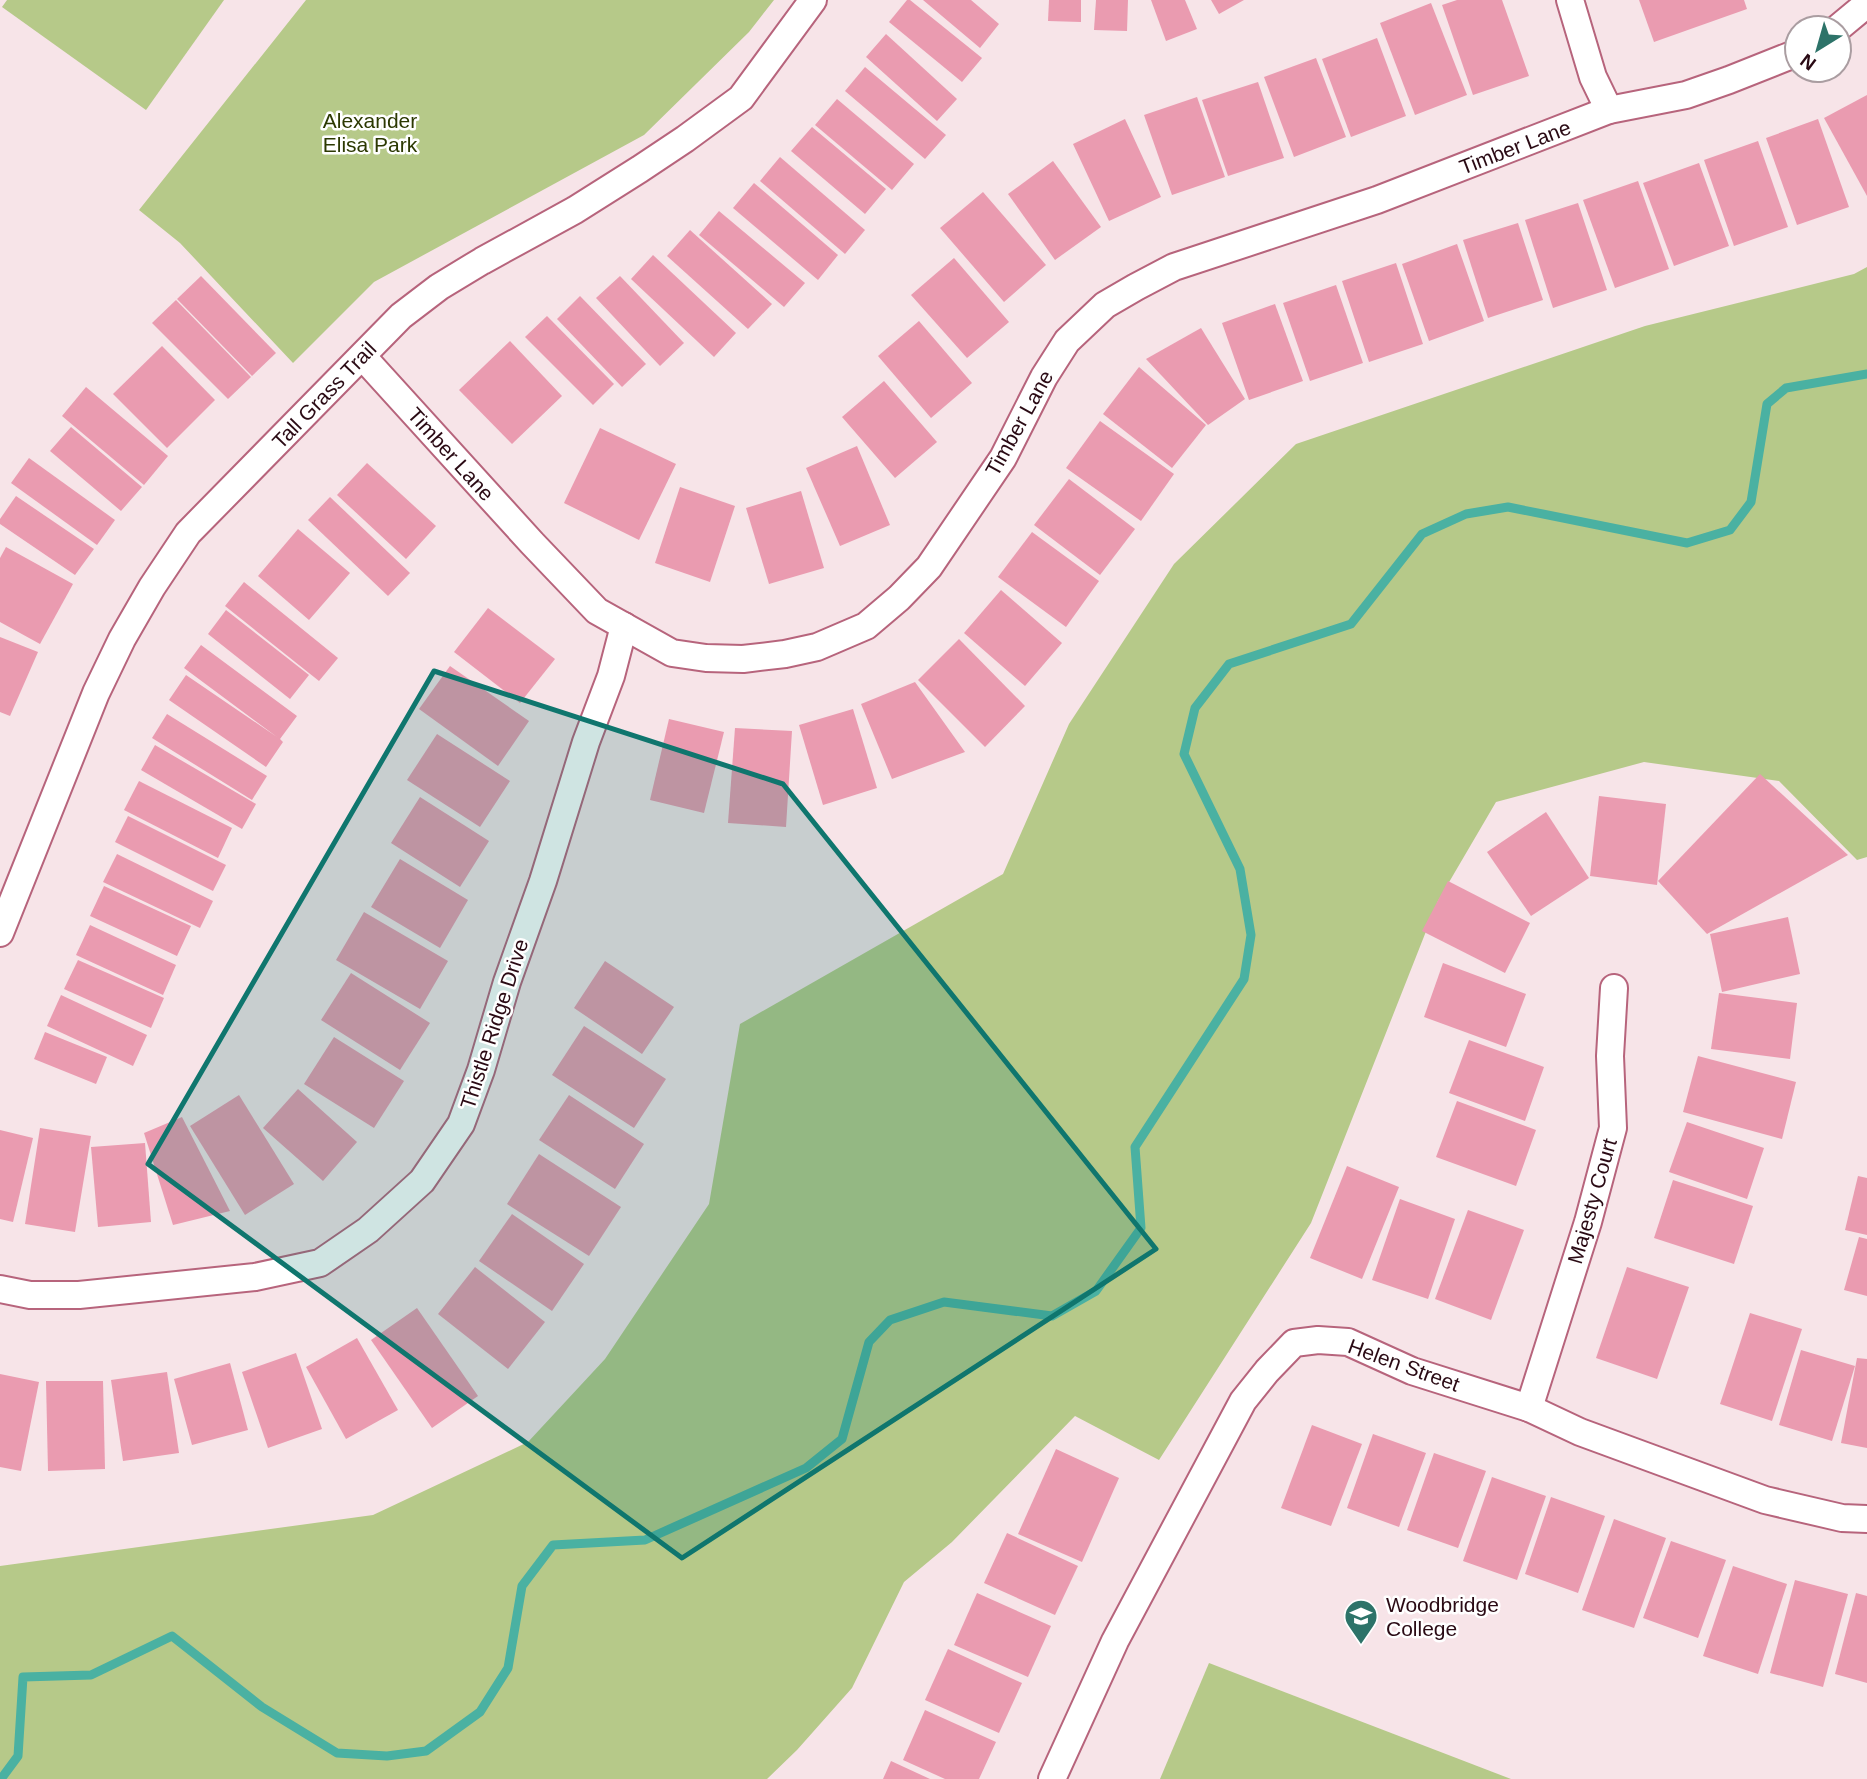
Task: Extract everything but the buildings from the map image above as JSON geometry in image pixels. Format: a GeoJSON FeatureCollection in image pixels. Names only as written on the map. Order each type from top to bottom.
{"type":"FeatureCollection","features":[{"type":"Feature","properties":{"kind":"street","name":"Tall Grass Trail"},"geometry":{"type":"LineString","coordinates":[[0,933],[96,693],[122,639],[188,533],[401,316],[482,261],[575,210],[685,139],[741,98],[813,0]]}},
{"type":"Feature","properties":{"kind":"street"},"geometry":{"type":"LineString","coordinates":[[1570,0],[1593,77],[1609,110]]}},
{"type":"Feature","properties":{"kind":"street"},"geometry":{"type":"LineString","coordinates":[[1853,16],[1867,4]]}},
{"type":"Feature","properties":{"kind":"street","name":"Timber Lane"},"geometry":{"type":"LineString","coordinates":[[363,357],[597,611],[672,653],[706,658],[743,659],[817,647],[866,626],[899,598],[929,567],[1003,458],[1044,377],[1067,341],[1105,305],[1174,267],[1377,200],[1609,110],[1686,95],[1783,59]]}},
{"type":"Feature","properties":{"kind":"street","name":"Thistle Ridge Drive"},"geometry":{"type":"LineString","coordinates":[[0,1289],[30,1295],[79,1296],[255,1277],[320,1263],[368,1230],[422,1181],[461,1124],[481,1070],[586,742],[611,676],[624,626]]}},
{"type":"Feature","properties":{"kind":"street","name":"Majesty Court"},"geometry":{"type":"LineString","coordinates":[[1529,1408],[1588,1222],[1613,1128],[1610,1056],[1614,988]]}},
{"type":"Feature","properties":{"kind":"street","name":"Helen Street"},"geometry":{"type":"LineString","coordinates":[[1052,1779],[1115,1641],[1243,1401],[1294,1343],[1318,1340],[1348,1342],[1412,1371],[1529,1408],[1580,1432],[1765,1500],[1842,1518],[1867,1519]]}},
{"type":"Feature","properties":{"kind":"highlighted area"},"geometry":{"type":"Polygon","coordinates":[[[434,671],[783,784],[1156,1249],[682,1558],[148,1164],[434,671]]]}},
{"type":"Feature","properties":{"kind":"green space"},"geometry":{"type":"Polygon","coordinates":[[[7,0],[224,0],[146,110],[2,7],[7,0]]]}},
{"type":"Feature","properties":{"kind":"green space","name":"Alexander Elisa Park"},"geometry":{"type":"Polygon","coordinates":[[[306,0],[774,0],[749,32],[644,135],[374,282],[293,363],[180,243],[139,210],[306,0]]]}},
{"type":"Feature","properties":{"kind":"green space"},"geometry":{"type":"Polygon","coordinates":[[[1867,267],[1867,857],[1857,860],[1779,781],[1644,762],[1496,802],[1438,901],[1311,1223],[1159,1460],[1075,1416],[952,1542],[904,1582],[852,1688],[797,1750],[767,1779],[0,1779],[0,1566],[373,1515],[528,1442],[605,1359],[709,1204],[740,1024],[1003,874],[1069,724],[1174,564],[1296,444],[1645,326],[1854,274],[1867,267]]]}},
{"type":"Feature","properties":{"kind":"green space"},"geometry":{"type":"Polygon","coordinates":[[[1209,1663],[1511,1779],[1160,1779],[1209,1663]]]}},
{"type":"Feature","properties":{"kind":"waterway"},"geometry":{"type":"LineString","coordinates":[[1,1779],[18,1756],[23,1677],[91,1675],[172,1636],[262,1707],[337,1753],[387,1756],[426,1751],[480,1712],[508,1668],[522,1586],[553,1545],[645,1540],[806,1468],[842,1439],[869,1342],[890,1320],[944,1302],[1052,1316],[1096,1291],[1141,1228],[1135,1147],[1244,979],[1251,935],[1240,869],[1184,754],[1195,708],[1229,664],[1351,624],[1422,534],[1466,514],[1508,507],[1687,543],[1730,530],[1751,502],[1767,404],[1786,388],[1867,374]]}},
{"type":"Feature","properties":{"kind":"place","name":"Woodbridge College"},"geometry":{"type":"Point","coordinates":[1361,1646]}}]}
